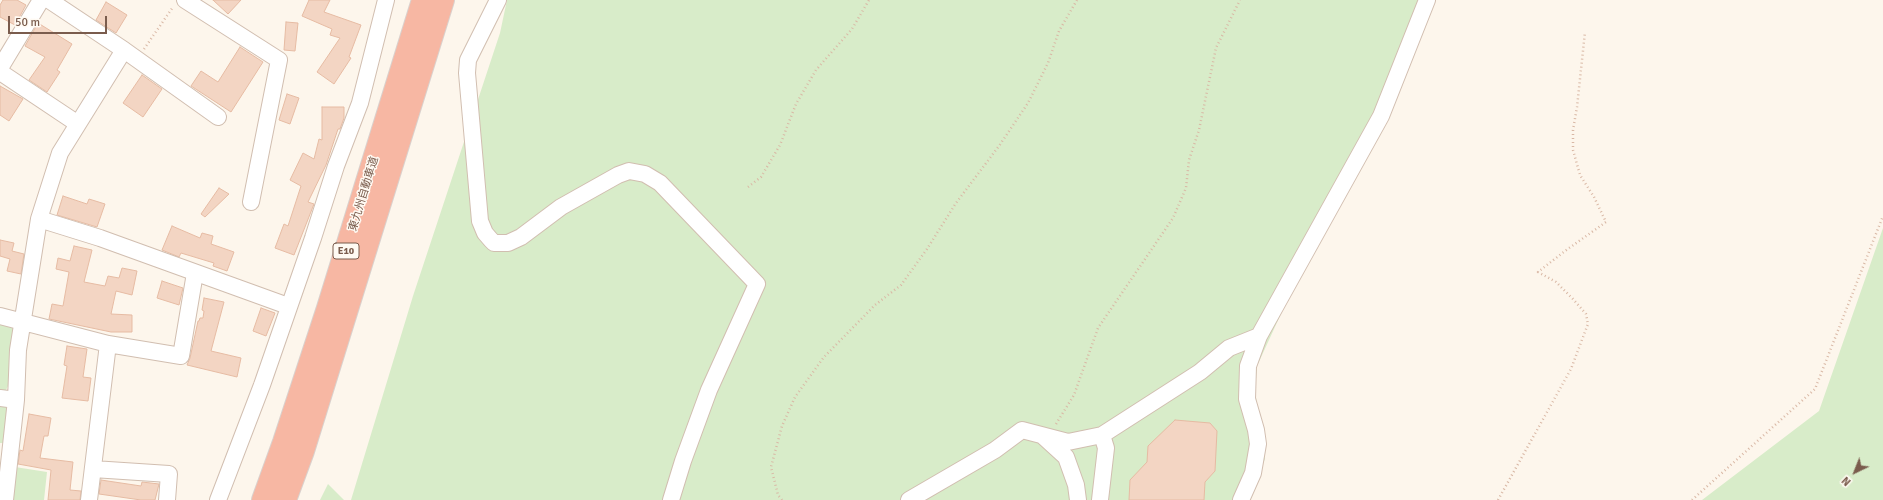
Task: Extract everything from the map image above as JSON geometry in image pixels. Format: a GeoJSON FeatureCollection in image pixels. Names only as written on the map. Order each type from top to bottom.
{"type":"FeatureCollection","features":[{"type":"Feature","properties":{"kind":"highway","name":"東九州自動車道"},"geometry":{"type":"LineString","coordinates":[[263,500],[284,442],[328,308],[424,0]]}},
{"type":"Feature","properties":{"kind":"highway","name":"東九州自動車道"},"geometry":{"type":"LineString","coordinates":[[285,500],[303,451],[443,0]]}},
{"type":"Feature","properties":{"kind":"street"},"geometry":{"type":"LineString","coordinates":[[0,68],[41,0]]}},
{"type":"Feature","properties":{"kind":"street"},"geometry":{"type":"LineString","coordinates":[[49,0],[130,54],[218,117]]}},
{"type":"Feature","properties":{"kind":"street"},"geometry":{"type":"LineString","coordinates":[[185,0],[279,60],[251,202]]}},
{"type":"Feature","properties":{"kind":"street"},"geometry":{"type":"LineString","coordinates":[[218,500],[262,385],[288,306],[313,238],[336,166],[360,103],[386,0]]}},
{"type":"Feature","properties":{"kind":"street"},"geometry":{"type":"LineString","coordinates":[[498,0],[468,60],[467,73],[480,221],[485,233],[491,240],[494,243],[508,244],[521,237],[561,207],[618,175],[628,171],[645,174],[660,183],[757,284],[709,390],[683,461],[671,500]]}},
{"type":"Feature","properties":{"kind":"street"},"geometry":{"type":"LineString","coordinates":[[1241,500],[1253,472],[1258,444],[1256,430],[1247,399],[1248,366],[1259,336],[1381,116],[1427,0]]}},
{"type":"Feature","properties":{"kind":"street"},"geometry":{"type":"LineString","coordinates":[[5,500],[16,400],[18,350],[39,219],[60,153],[78,124],[130,54]]}},
{"type":"Feature","properties":{"kind":"street"},"geometry":{"type":"LineString","coordinates":[[0,72],[78,124]]}},
{"type":"Feature","properties":{"kind":"street"},"geometry":{"type":"LineString","coordinates":[[39,219],[100,238],[288,306]]}},
{"type":"Feature","properties":{"kind":"street"},"geometry":{"type":"LineString","coordinates":[[0,316],[108,344],[181,356],[195,272]]}},
{"type":"Feature","properties":{"kind":"street"},"geometry":{"type":"LineString","coordinates":[[909,500],[995,450],[1022,430],[1068,442],[1102,435],[1200,372],[1228,348],[1259,336]]}},
{"type":"Feature","properties":{"kind":"street"},"geometry":{"type":"LineString","coordinates":[[89,500],[108,344]]}},
{"type":"Feature","properties":{"kind":"street"},"geometry":{"type":"LineString","coordinates":[[0,398],[16,400]]}},
{"type":"Feature","properties":{"kind":"street"},"geometry":{"type":"LineString","coordinates":[[1041,434],[1066,457],[1076,485],[1078,500]]}},
{"type":"Feature","properties":{"kind":"street"},"geometry":{"type":"LineString","coordinates":[[1100,500],[1106,448],[1102,435]]}},
{"type":"Feature","properties":{"kind":"street"},"geometry":{"type":"LineString","coordinates":[[93,469],[169,474],[167,500]]}},
{"type":"Feature","properties":{"kind":"path"},"geometry":{"type":"LineString","coordinates":[[130,54],[177,0]]}},
{"type":"Feature","properties":{"kind":"path"},"geometry":{"type":"LineString","coordinates":[[748,187],[761,177],[780,145],[796,104],[816,70],[852,29],[869,0]]}},
{"type":"Feature","properties":{"kind":"path"},"geometry":{"type":"LineString","coordinates":[[782,500],[778,495],[771,468],[782,426],[795,397],[824,357],[874,306],[901,285],[928,249],[956,203],[1028,103],[1048,63],[1060,31],[1077,0]]}},
{"type":"Feature","properties":{"kind":"path"},"geometry":{"type":"LineString","coordinates":[[1041,434],[1058,423],[1074,395],[1098,328],[1173,218],[1186,188],[1189,160],[1199,130],[1216,48],[1240,0]]}},
{"type":"Feature","properties":{"kind":"path"},"geometry":{"type":"LineString","coordinates":[[1498,500],[1571,368],[1588,324],[1586,314],[1573,299],[1556,282],[1538,272],[1606,222],[1594,197],[1580,175],[1573,150],[1573,130],[1577,108],[1585,32]]}},
{"type":"Feature","properties":{"kind":"path"},"geometry":{"type":"LineString","coordinates":[[1692,500],[1815,389],[1883,216]]}},
{"type":"Feature","properties":{"kind":"green space"},"geometry":{"type":"Polygon","coordinates":[[[507,0],[1422,0],[1371,118],[1257,366],[1255,391],[1265,459],[1248,500],[351,500],[413,296],[500,33],[507,0]]]}},
{"type":"Feature","properties":{"kind":"green space"},"geometry":{"type":"Polygon","coordinates":[[[1883,228],[1883,500],[1702,500],[1819,411],[1883,228]]]}},
{"type":"Feature","properties":{"kind":"green space"},"geometry":{"type":"Polygon","coordinates":[[[0,323],[17,327],[8,386],[6,390],[3,391],[0,390],[0,323]]]}},
{"type":"Feature","properties":{"kind":"green space"},"geometry":{"type":"Polygon","coordinates":[[[0,403],[8,404],[5,443],[0,443],[0,403]]]}},
{"type":"Feature","properties":{"kind":"green space"},"geometry":{"type":"Polygon","coordinates":[[[15,467],[47,472],[44,500],[12,500],[15,467]]]}},
{"type":"Feature","properties":{"kind":"green space"},"geometry":{"type":"Polygon","coordinates":[[[328,484],[344,500],[320,500],[328,484]]]}},
{"type":"Feature","properties":{"kind":"building"},"geometry":{"type":"Polygon","coordinates":[[[3,0],[17,0],[26,5],[15,25],[0,17],[0,5],[3,0]]]}},
{"type":"Feature","properties":{"kind":"building"},"geometry":{"type":"Polygon","coordinates":[[[213,0],[241,0],[228,14],[213,0]]]}},
{"type":"Feature","properties":{"kind":"building"},"geometry":{"type":"Polygon","coordinates":[[[309,0],[330,0],[324,12],[361,25],[349,57],[351,58],[334,84],[317,72],[340,38],[330,35],[332,29],[302,16],[309,0]]]}},
{"type":"Feature","properties":{"kind":"building"},"geometry":{"type":"Polygon","coordinates":[[[106,2],[127,15],[116,33],[96,20],[106,2]]]}},
{"type":"Feature","properties":{"kind":"building"},"geometry":{"type":"Polygon","coordinates":[[[286,22],[298,23],[295,51],[284,50],[286,22]]]}},
{"type":"Feature","properties":{"kind":"building"},"geometry":{"type":"Polygon","coordinates":[[[38,23],[72,44],[57,70],[60,72],[47,92],[29,80],[45,57],[25,46],[38,23]]]}},
{"type":"Feature","properties":{"kind":"building"},"geometry":{"type":"Polygon","coordinates":[[[240,47],[263,62],[231,112],[191,86],[201,71],[218,82],[240,47]]]}},
{"type":"Feature","properties":{"kind":"building"},"geometry":{"type":"Polygon","coordinates":[[[142,75],[162,89],[143,117],[123,103],[142,75]]]}},
{"type":"Feature","properties":{"kind":"building"},"geometry":{"type":"Polygon","coordinates":[[[0,86],[23,99],[9,121],[0,115],[0,86]]]}},
{"type":"Feature","properties":{"kind":"building"},"geometry":{"type":"Polygon","coordinates":[[[287,94],[299,98],[290,124],[279,120],[287,94]]]}},
{"type":"Feature","properties":{"kind":"building"},"geometry":{"type":"Polygon","coordinates":[[[322,107],[344,107],[344,118],[340,129],[338,129],[326,165],[308,202],[314,204],[294,255],[275,248],[284,224],[288,226],[301,186],[290,180],[303,153],[314,159],[319,139],[322,140],[322,107]]]}},
{"type":"Feature","properties":{"kind":"building"},"geometry":{"type":"Polygon","coordinates":[[[219,188],[229,194],[205,217],[201,214],[219,188]]]}},
{"type":"Feature","properties":{"kind":"building"},"geometry":{"type":"Polygon","coordinates":[[[63,196],[87,204],[89,199],[105,204],[97,227],[57,215],[63,196]]]}},
{"type":"Feature","properties":{"kind":"building"},"geometry":{"type":"Polygon","coordinates":[[[172,226],[200,238],[202,233],[213,236],[211,244],[234,252],[227,271],[213,266],[214,263],[181,253],[179,257],[162,250],[172,226]]]}},
{"type":"Feature","properties":{"kind":"building"},"geometry":{"type":"Polygon","coordinates":[[[0,240],[14,243],[12,251],[24,254],[21,274],[7,271],[10,259],[0,256],[0,240]]]}},
{"type":"Feature","properties":{"kind":"building"},"geometry":{"type":"Polygon","coordinates":[[[74,246],[92,250],[84,282],[105,286],[108,276],[119,278],[122,268],[137,271],[132,295],[116,291],[111,314],[132,315],[132,332],[111,332],[49,319],[52,304],[63,306],[69,272],[56,269],[58,258],[70,261],[74,246]]]}},
{"type":"Feature","properties":{"kind":"building"},"geometry":{"type":"Polygon","coordinates":[[[162,281],[183,288],[179,305],[157,298],[162,281]]]}},
{"type":"Feature","properties":{"kind":"building"},"geometry":{"type":"Polygon","coordinates":[[[204,298],[224,302],[211,351],[241,358],[237,377],[187,365],[190,358],[198,321],[200,318],[203,318],[204,311],[202,310],[204,298]]]}},
{"type":"Feature","properties":{"kind":"building"},"geometry":{"type":"Polygon","coordinates":[[[261,308],[275,313],[266,336],[253,331],[261,308]]]}},
{"type":"Feature","properties":{"kind":"building"},"geometry":{"type":"Polygon","coordinates":[[[67,346],[87,349],[83,377],[91,378],[88,401],[62,398],[67,366],[64,365],[67,346]]]}},
{"type":"Feature","properties":{"kind":"building"},"geometry":{"type":"Polygon","coordinates":[[[29,414],[51,418],[48,436],[44,436],[40,458],[73,462],[70,490],[81,491],[80,500],[48,500],[51,470],[18,464],[20,450],[23,451],[29,414]]]}},
{"type":"Feature","properties":{"kind":"building"},"geometry":{"type":"Polygon","coordinates":[[[1175,420],[1210,423],[1217,431],[1215,471],[1205,482],[1204,500],[1129,500],[1130,480],[1147,462],[1148,446],[1175,420]]]}},
{"type":"Feature","properties":{"kind":"building"},"geometry":{"type":"Polygon","coordinates":[[[101,480],[141,486],[142,482],[159,484],[155,500],[141,500],[99,494],[101,480]]]}}]}
